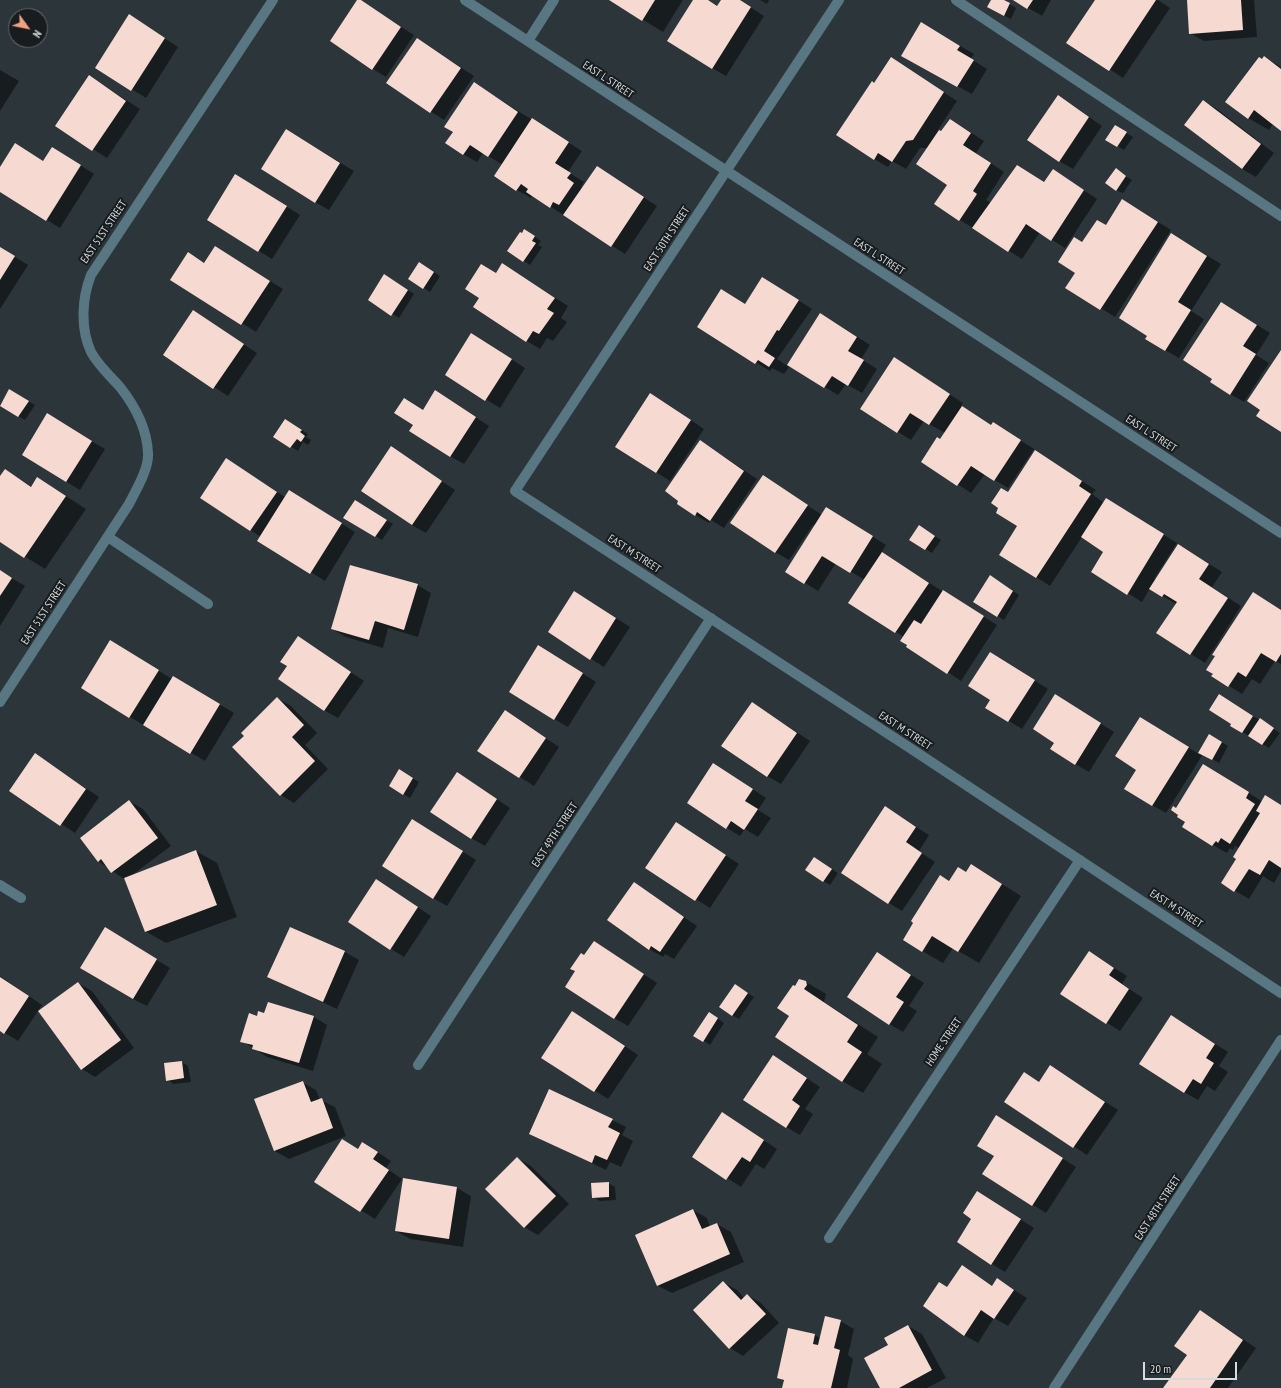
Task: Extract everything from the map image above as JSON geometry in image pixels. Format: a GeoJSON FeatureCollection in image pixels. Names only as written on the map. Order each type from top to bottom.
{"type":"FeatureCollection","features":[{"type":"Feature","properties":{"kind":"street","name":"EAST 51ST STREET"},"geometry":{"type":"LineString","coordinates":[[0,702],[129,504],[141,481],[148,454],[145,431],[135,408],[92,352],[87,339],[83,313],[88,282],[91,274],[273,0]]}},
{"type":"Feature","properties":{"kind":"street","name":"EAST L STREET"},"geometry":{"type":"LineString","coordinates":[[465,0],[726,172],[1281,533]]}},
{"type":"Feature","properties":{"kind":"street"},"geometry":{"type":"LineString","coordinates":[[528,41],[554,0]]}},
{"type":"Feature","properties":{"kind":"street","name":"EAST 50TH STREET"},"geometry":{"type":"LineString","coordinates":[[515,491],[839,0]]}},
{"type":"Feature","properties":{"kind":"street"},"geometry":{"type":"LineString","coordinates":[[956,0],[1281,216]]}},
{"type":"Feature","properties":{"kind":"street","name":"EAST M STREET"},"geometry":{"type":"LineString","coordinates":[[515,491],[711,618],[1281,993]]}},
{"type":"Feature","properties":{"kind":"street"},"geometry":{"type":"LineString","coordinates":[[108,537],[208,604]]}},
{"type":"Feature","properties":{"kind":"street","name":"EAST 49TH STREET"},"geometry":{"type":"LineString","coordinates":[[418,1065],[711,618]]}},
{"type":"Feature","properties":{"kind":"street","name":"HOME STREET"},"geometry":{"type":"LineString","coordinates":[[829,1238],[1080,860]]}},
{"type":"Feature","properties":{"kind":"street"},"geometry":{"type":"LineString","coordinates":[[0,885],[21,898]]}},
{"type":"Feature","properties":{"kind":"street","name":"EAST 48TH STREET"},"geometry":{"type":"LineString","coordinates":[[1054,1388],[1281,1040]]}},
{"type":"Feature","properties":{"kind":"building"},"geometry":{"type":"Polygon","coordinates":[[[357,0],[361,0],[401,27],[372,70],[330,41],[357,0]]]}},
{"type":"Feature","properties":{"kind":"building"},"geometry":{"type":"Polygon","coordinates":[[[609,0],[655,0],[642,21],[609,0]]]}},
{"type":"Feature","properties":{"kind":"building"},"geometry":{"type":"Polygon","coordinates":[[[693,0],[708,0],[717,6],[721,0],[740,0],[751,7],[712,69],[667,41],[693,0]]]}},
{"type":"Feature","properties":{"kind":"building"},"geometry":{"type":"Polygon","coordinates":[[[991,0],[1004,0],[1010,3],[1004,16],[987,7],[991,0]]]}},
{"type":"Feature","properties":{"kind":"building"},"geometry":{"type":"Polygon","coordinates":[[[1013,0],[1033,0],[1027,9],[1013,0]]]}},
{"type":"Feature","properties":{"kind":"building"},"geometry":{"type":"Polygon","coordinates":[[[1095,0],[1156,0],[1109,71],[1066,43],[1095,0]]]}},
{"type":"Feature","properties":{"kind":"building"},"geometry":{"type":"Polygon","coordinates":[[[1187,0],[1241,0],[1243,30],[1189,34],[1187,0]]]}},
{"type":"Feature","properties":{"kind":"building"},"geometry":{"type":"Polygon","coordinates":[[[129,14],[165,38],[131,91],[95,68],[129,14]]]}},
{"type":"Feature","properties":{"kind":"building"},"geometry":{"type":"Polygon","coordinates":[[[921,22],[960,46],[957,50],[974,60],[957,87],[901,56],[921,22]]]}},
{"type":"Feature","properties":{"kind":"building"},"geometry":{"type":"Polygon","coordinates":[[[417,38],[461,68],[430,113],[386,83],[417,38]]]}},
{"type":"Feature","properties":{"kind":"building"},"geometry":{"type":"Polygon","coordinates":[[[1264,56],[1281,69],[1281,131],[1254,110],[1248,119],[1225,102],[1259,57],[1262,59],[1264,56]]]}},
{"type":"Feature","properties":{"kind":"building"},"geometry":{"type":"Polygon","coordinates":[[[891,57],[944,92],[913,140],[906,141],[892,162],[878,153],[874,160],[836,135],[872,81],[874,83],[891,57]]]}},
{"type":"Feature","properties":{"kind":"building"},"geometry":{"type":"Polygon","coordinates":[[[89,75],[126,101],[92,151],[55,126],[89,75]]]}},
{"type":"Feature","properties":{"kind":"building"},"geometry":{"type":"Polygon","coordinates":[[[474,82],[518,112],[488,157],[470,145],[463,155],[445,143],[453,132],[444,127],[474,82]]]}},
{"type":"Feature","properties":{"kind":"building"},"geometry":{"type":"Polygon","coordinates":[[[1058,95],[1089,117],[1059,162],[1027,140],[1058,95]]]}},
{"type":"Feature","properties":{"kind":"building"},"geometry":{"type":"Polygon","coordinates":[[[1203,100],[1261,144],[1242,169],[1184,125],[1203,100]]]}},
{"type":"Feature","properties":{"kind":"building"},"geometry":{"type":"Polygon","coordinates":[[[532,118],[569,142],[555,163],[571,173],[567,178],[574,183],[559,205],[553,202],[550,208],[526,192],[528,189],[521,184],[516,191],[494,176],[532,118]]]}},
{"type":"Feature","properties":{"kind":"building"},"geometry":{"type":"Polygon","coordinates":[[[950,119],[971,133],[963,145],[991,163],[973,191],[977,194],[959,221],[934,204],[947,185],[916,164],[939,130],[941,131],[950,119]]]}},
{"type":"Feature","properties":{"kind":"building"},"geometry":{"type":"Polygon","coordinates":[[[1115,125],[1127,132],[1117,147],[1105,140],[1115,125]]]}},
{"type":"Feature","properties":{"kind":"building"},"geometry":{"type":"Polygon","coordinates":[[[286,129],[340,163],[315,203],[261,169],[286,129]]]}},
{"type":"Feature","properties":{"kind":"building"},"geometry":{"type":"Polygon","coordinates":[[[15,143],[43,161],[52,147],[81,165],[46,221],[0,192],[0,167],[15,143]]]}},
{"type":"Feature","properties":{"kind":"building"},"geometry":{"type":"Polygon","coordinates":[[[1017,165],[1044,182],[1053,169],[1084,190],[1051,241],[1026,224],[1008,252],[972,228],[1017,165]]]}},
{"type":"Feature","properties":{"kind":"building"},"geometry":{"type":"Polygon","coordinates":[[[597,166],[644,197],[611,247],[563,215],[597,166]]]}},
{"type":"Feature","properties":{"kind":"building"},"geometry":{"type":"Polygon","coordinates":[[[1116,168],[1126,176],[1116,191],[1105,183],[1116,168]]]}},
{"type":"Feature","properties":{"kind":"building"},"geometry":{"type":"Polygon","coordinates":[[[235,174],[287,206],[258,252],[207,220],[235,174]]]}},
{"type":"Feature","properties":{"kind":"building"},"geometry":{"type":"Polygon","coordinates":[[[1122,199],[1158,222],[1100,310],[1065,288],[1075,273],[1058,262],[1074,237],[1082,242],[1097,220],[1106,225],[1122,199]]]}},
{"type":"Feature","properties":{"kind":"building"},"geometry":{"type":"Polygon","coordinates":[[[524,229],[535,236],[532,241],[536,243],[523,262],[507,251],[520,232],[522,233],[524,229]]]}},
{"type":"Feature","properties":{"kind":"building"},"geometry":{"type":"Polygon","coordinates":[[[1171,233],[1207,256],[1178,302],[1191,310],[1165,351],[1145,339],[1147,336],[1119,318],[1171,233]]]}},
{"type":"Feature","properties":{"kind":"building"},"geometry":{"type":"Polygon","coordinates":[[[215,246],[270,281],[241,325],[170,280],[188,252],[204,263],[215,246]]]}},
{"type":"Feature","properties":{"kind":"building"},"geometry":{"type":"Polygon","coordinates":[[[0,247],[15,256],[0,280],[0,247]]]}},
{"type":"Feature","properties":{"kind":"building"},"geometry":{"type":"Polygon","coordinates":[[[419,262],[434,272],[423,289],[408,279],[419,262]]]}},
{"type":"Feature","properties":{"kind":"building"},"geometry":{"type":"Polygon","coordinates":[[[502,263],[555,298],[547,309],[554,313],[539,334],[533,331],[526,342],[473,307],[479,298],[465,289],[481,264],[496,273],[502,263]]]}},
{"type":"Feature","properties":{"kind":"building"},"geometry":{"type":"Polygon","coordinates":[[[384,274],[408,290],[391,316],[368,300],[384,274]]]}},
{"type":"Feature","properties":{"kind":"building"},"geometry":{"type":"Polygon","coordinates":[[[762,277],[799,300],[764,351],[775,358],[769,367],[758,360],[755,364],[697,327],[721,289],[745,304],[762,277]]]}},
{"type":"Feature","properties":{"kind":"building"},"geometry":{"type":"Polygon","coordinates":[[[1221,302],[1257,325],[1243,346],[1256,354],[1230,395],[1210,382],[1212,379],[1183,360],[1221,302]]]}},
{"type":"Feature","properties":{"kind":"building"},"geometry":{"type":"Polygon","coordinates":[[[193,310],[244,344],[213,389],[163,355],[193,310]]]}},
{"type":"Feature","properties":{"kind":"building"},"geometry":{"type":"Polygon","coordinates":[[[820,313],[857,337],[848,351],[864,360],[848,386],[832,376],[824,388],[787,365],[820,313]]]}},
{"type":"Feature","properties":{"kind":"building"},"geometry":{"type":"Polygon","coordinates":[[[471,333],[512,359],[485,401],[445,375],[471,333]]]}},
{"type":"Feature","properties":{"kind":"building"},"geometry":{"type":"Polygon","coordinates":[[[1281,350],[1281,432],[1256,416],[1260,410],[1247,401],[1281,350]]]}},
{"type":"Feature","properties":{"kind":"building"},"geometry":{"type":"Polygon","coordinates":[[[894,357],[950,394],[929,425],[910,413],[897,433],[860,409],[894,357]]]}},
{"type":"Feature","properties":{"kind":"building"},"geometry":{"type":"Polygon","coordinates":[[[9,389],[29,401],[18,417],[0,406],[9,389]]]}},
{"type":"Feature","properties":{"kind":"building"},"geometry":{"type":"Polygon","coordinates":[[[435,390],[476,417],[450,457],[409,431],[413,425],[394,413],[404,398],[423,410],[435,390]]]}},
{"type":"Feature","properties":{"kind":"building"},"geometry":{"type":"Polygon","coordinates":[[[650,393],[691,420],[656,473],[615,447],[650,393]]]}},
{"type":"Feature","properties":{"kind":"building"},"geometry":{"type":"Polygon","coordinates":[[[962,406],[991,425],[993,422],[1021,440],[994,481],[971,466],[957,486],[921,462],[937,437],[940,439],[962,406]]]}},
{"type":"Feature","properties":{"kind":"building"},"geometry":{"type":"Polygon","coordinates":[[[47,413],[92,441],[66,482],[22,455],[47,413]]]}},
{"type":"Feature","properties":{"kind":"building"},"geometry":{"type":"Polygon","coordinates":[[[285,419],[302,430],[300,432],[305,436],[301,442],[297,439],[290,448],[273,437],[285,419]]]}},
{"type":"Feature","properties":{"kind":"building"},"geometry":{"type":"Polygon","coordinates":[[[700,440],[744,471],[710,521],[697,512],[695,516],[677,504],[678,501],[665,491],[700,440]]]}},
{"type":"Feature","properties":{"kind":"building"},"geometry":{"type":"Polygon","coordinates":[[[391,446],[442,481],[412,525],[361,491],[391,446]]]}},
{"type":"Feature","properties":{"kind":"building"},"geometry":{"type":"Polygon","coordinates":[[[1035,450],[1082,481],[1079,486],[1091,494],[1036,578],[999,555],[1017,526],[996,513],[998,508],[991,503],[1001,488],[1008,492],[1035,450]]]}},
{"type":"Feature","properties":{"kind":"building"},"geometry":{"type":"Polygon","coordinates":[[[226,458],[277,492],[250,531],[200,498],[226,458]]]}},
{"type":"Feature","properties":{"kind":"building"},"geometry":{"type":"Polygon","coordinates":[[[5,469],[31,487],[37,477],[66,496],[24,558],[0,542],[0,476],[5,469]]]}},
{"type":"Feature","properties":{"kind":"building"},"geometry":{"type":"Polygon","coordinates":[[[763,475],[808,505],[775,553],[730,523],[763,475]]]}},
{"type":"Feature","properties":{"kind":"building"},"geometry":{"type":"Polygon","coordinates":[[[289,490],[342,523],[310,574],[257,541],[289,490]]]}},
{"type":"Feature","properties":{"kind":"building"},"geometry":{"type":"Polygon","coordinates":[[[1106,498],[1164,534],[1127,595],[1091,572],[1103,552],[1081,537],[1106,498]]]}},
{"type":"Feature","properties":{"kind":"building"},"geometry":{"type":"Polygon","coordinates":[[[355,500],[387,520],[375,537],[343,518],[355,500]]]}},
{"type":"Feature","properties":{"kind":"building"},"geometry":{"type":"Polygon","coordinates":[[[826,507],[873,536],[850,573],[822,556],[804,584],[785,572],[826,507]]]}},
{"type":"Feature","properties":{"kind":"building"},"geometry":{"type":"Polygon","coordinates":[[[919,525],[935,536],[925,550],[909,540],[919,525]]]}},
{"type":"Feature","properties":{"kind":"building"},"geometry":{"type":"Polygon","coordinates":[[[1178,544],[1209,564],[1199,579],[1228,598],[1190,655],[1156,633],[1177,602],[1164,594],[1162,597],[1149,589],[1178,544]]]}},
{"type":"Feature","properties":{"kind":"building"},"geometry":{"type":"Polygon","coordinates":[[[882,552],[929,583],[895,633],[848,603],[882,552]]]}},
{"type":"Feature","properties":{"kind":"building"},"geometry":{"type":"Polygon","coordinates":[[[350,565],[418,584],[404,630],[375,621],[369,640],[331,629],[350,565]]]}},
{"type":"Feature","properties":{"kind":"building"},"geometry":{"type":"Polygon","coordinates":[[[0,570],[12,578],[0,596],[0,570]]]}},
{"type":"Feature","properties":{"kind":"building"},"geometry":{"type":"Polygon","coordinates":[[[990,575],[1013,591],[997,617],[973,602],[990,575]]]}},
{"type":"Feature","properties":{"kind":"building"},"geometry":{"type":"Polygon","coordinates":[[[943,590],[984,616],[947,674],[906,647],[907,645],[900,641],[914,620],[921,624],[943,590]]]}},
{"type":"Feature","properties":{"kind":"building"},"geometry":{"type":"Polygon","coordinates":[[[574,591],[616,618],[590,660],[548,632],[574,591]]]}},
{"type":"Feature","properties":{"kind":"building"},"geometry":{"type":"Polygon","coordinates":[[[1253,592],[1281,610],[1281,654],[1276,662],[1261,653],[1246,677],[1238,672],[1228,687],[1211,676],[1213,674],[1206,670],[1215,656],[1212,655],[1253,592]]]}},
{"type":"Feature","properties":{"kind":"building"},"geometry":{"type":"Polygon","coordinates":[[[298,636],[351,672],[324,711],[278,679],[287,666],[280,662],[298,636]]]}},
{"type":"Feature","properties":{"kind":"building"},"geometry":{"type":"Polygon","coordinates":[[[110,640],[159,670],[129,718],[81,688],[110,640]]]}},
{"type":"Feature","properties":{"kind":"building"},"geometry":{"type":"Polygon","coordinates":[[[538,645],[583,673],[554,720],[509,692],[538,645]]]}},
{"type":"Feature","properties":{"kind":"building"},"geometry":{"type":"Polygon","coordinates":[[[990,652],[1035,680],[1008,722],[985,708],[990,700],[968,686],[990,652]]]}},
{"type":"Feature","properties":{"kind":"building"},"geometry":{"type":"Polygon","coordinates":[[[173,676],[220,704],[190,754],[143,725],[173,676]]]}},
{"type":"Feature","properties":{"kind":"building"},"geometry":{"type":"Polygon","coordinates":[[[1055,694],[1101,723],[1075,765],[1050,749],[1054,743],[1033,729],[1055,694]]]}},
{"type":"Feature","properties":{"kind":"building"},"geometry":{"type":"Polygon","coordinates":[[[1219,694],[1253,716],[1242,733],[1209,710],[1219,694]]]}},
{"type":"Feature","properties":{"kind":"building"},"geometry":{"type":"Polygon","coordinates":[[[277,697],[304,725],[292,737],[315,761],[280,796],[232,747],[244,736],[241,733],[277,697]]]}},
{"type":"Feature","properties":{"kind":"building"},"geometry":{"type":"Polygon","coordinates":[[[752,702],[797,733],[767,777],[721,746],[752,702]]]}},
{"type":"Feature","properties":{"kind":"building"},"geometry":{"type":"Polygon","coordinates":[[[505,710],[546,738],[519,778],[477,751],[505,710]]]}},
{"type":"Feature","properties":{"kind":"building"},"geometry":{"type":"Polygon","coordinates":[[[1140,717],[1189,747],[1152,806],[1124,789],[1136,770],[1115,756],[1140,717]]]}},
{"type":"Feature","properties":{"kind":"building"},"geometry":{"type":"Polygon","coordinates":[[[1260,718],[1274,728],[1262,745],[1248,736],[1260,718]]]}},
{"type":"Feature","properties":{"kind":"building"},"geometry":{"type":"Polygon","coordinates":[[[1209,734],[1222,742],[1212,760],[1198,753],[1209,734]]]}},
{"type":"Feature","properties":{"kind":"building"},"geometry":{"type":"Polygon","coordinates":[[[35,753],[86,789],[60,826],[9,791],[35,753]]]}},
{"type":"Feature","properties":{"kind":"building"},"geometry":{"type":"Polygon","coordinates":[[[713,763],[753,789],[745,801],[758,809],[744,830],[731,821],[726,829],[687,803],[713,763]]]}},
{"type":"Feature","properties":{"kind":"building"},"geometry":{"type":"Polygon","coordinates":[[[1203,764],[1249,792],[1246,798],[1255,804],[1230,844],[1221,838],[1218,843],[1216,841],[1212,846],[1182,827],[1185,822],[1177,817],[1178,815],[1171,810],[1173,806],[1176,808],[1203,764]]]}},
{"type":"Feature","properties":{"kind":"building"},"geometry":{"type":"Polygon","coordinates":[[[399,769],[413,778],[403,795],[389,786],[399,769]]]}},
{"type":"Feature","properties":{"kind":"building"},"geometry":{"type":"Polygon","coordinates":[[[457,772],[497,799],[471,839],[430,812],[457,772]]]}},
{"type":"Feature","properties":{"kind":"building"},"geometry":{"type":"Polygon","coordinates":[[[1265,795],[1281,805],[1281,868],[1269,860],[1260,875],[1249,869],[1234,892],[1221,883],[1236,859],[1233,857],[1260,813],[1256,811],[1265,795]]]}},
{"type":"Feature","properties":{"kind":"building"},"geometry":{"type":"Polygon","coordinates":[[[129,800],[158,838],[111,873],[101,859],[98,862],[80,838],[129,800]]]}},
{"type":"Feature","properties":{"kind":"building"},"geometry":{"type":"Polygon","coordinates":[[[885,806],[916,827],[906,842],[922,853],[888,904],[841,873],[885,806]]]}},
{"type":"Feature","properties":{"kind":"building"},"geometry":{"type":"Polygon","coordinates":[[[412,819],[463,851],[433,899],[382,866],[412,819]]]}},
{"type":"Feature","properties":{"kind":"building"},"geometry":{"type":"Polygon","coordinates":[[[676,822],[726,855],[695,901],[645,868],[676,822]]]}},
{"type":"Feature","properties":{"kind":"building"},"geometry":{"type":"Polygon","coordinates":[[[196,850],[217,905],[145,932],[124,878],[196,850]]]}},
{"type":"Feature","properties":{"kind":"building"},"geometry":{"type":"Polygon","coordinates":[[[814,857],[832,869],[823,882],[805,870],[814,857]]]}},
{"type":"Feature","properties":{"kind":"building"},"geometry":{"type":"Polygon","coordinates":[[[971,864],[1002,884],[958,952],[932,936],[922,952],[903,940],[913,923],[911,921],[940,875],[949,881],[958,867],[966,872],[971,864]]]}},
{"type":"Feature","properties":{"kind":"building"},"geometry":{"type":"Polygon","coordinates":[[[376,879],[418,907],[390,950],[348,922],[376,879]]]}},
{"type":"Feature","properties":{"kind":"building"},"geometry":{"type":"Polygon","coordinates":[[[634,882],[684,917],[660,952],[651,946],[649,950],[607,920],[634,882]]]}},
{"type":"Feature","properties":{"kind":"building"},"geometry":{"type":"Polygon","coordinates":[[[105,927],[157,959],[133,999],[80,968],[105,927]]]}},
{"type":"Feature","properties":{"kind":"building"},"geometry":{"type":"Polygon","coordinates":[[[290,927],[345,951],[323,1002],[267,977],[290,927]]]}},
{"type":"Feature","properties":{"kind":"building"},"geometry":{"type":"Polygon","coordinates":[[[594,941],[644,974],[614,1019],[565,987],[575,971],[570,969],[581,953],[584,955],[594,941]]]}},
{"type":"Feature","properties":{"kind":"building"},"geometry":{"type":"Polygon","coordinates":[[[1089,951],[1114,968],[1109,975],[1129,989],[1106,1024],[1060,994],[1089,951]]]}},
{"type":"Feature","properties":{"kind":"building"},"geometry":{"type":"Polygon","coordinates":[[[877,952],[911,975],[896,997],[904,1002],[889,1025],[847,997],[877,952]]]}},
{"type":"Feature","properties":{"kind":"building"},"geometry":{"type":"Polygon","coordinates":[[[0,977],[29,996],[4,1034],[0,1031],[0,977]]]}},
{"type":"Feature","properties":{"kind":"building"},"geometry":{"type":"Polygon","coordinates":[[[799,979],[806,981],[807,985],[804,989],[858,1025],[847,1042],[862,1052],[842,1082],[775,1037],[789,1016],[777,1008],[799,979]]]}},
{"type":"Feature","properties":{"kind":"building"},"geometry":{"type":"Polygon","coordinates":[[[78,982],[121,1040],[81,1070],[38,1011],[78,982]]]}},
{"type":"Feature","properties":{"kind":"building"},"geometry":{"type":"Polygon","coordinates":[[[735,984],[748,993],[732,1016],[719,1007],[735,984]]]}},
{"type":"Feature","properties":{"kind":"building"},"geometry":{"type":"Polygon","coordinates":[[[268,1002],[314,1016],[299,1063],[252,1049],[253,1045],[240,1042],[249,1013],[257,1016],[258,1011],[264,1013],[268,1002]]]}},
{"type":"Feature","properties":{"kind":"building"},"geometry":{"type":"Polygon","coordinates":[[[572,1011],[625,1046],[594,1092],[541,1058],[572,1011]]]}},
{"type":"Feature","properties":{"kind":"building"},"geometry":{"type":"Polygon","coordinates":[[[709,1012],[718,1018],[703,1042],[693,1036],[709,1012]]]}},
{"type":"Feature","properties":{"kind":"building"},"geometry":{"type":"Polygon","coordinates":[[[1171,1015],[1215,1044],[1206,1058],[1214,1063],[1201,1084],[1193,1079],[1184,1093],[1139,1064],[1171,1015]]]}},
{"type":"Feature","properties":{"kind":"building"},"geometry":{"type":"Polygon","coordinates":[[[773,1055],[807,1078],[792,1100],[800,1106],[786,1128],[743,1100],[773,1055]]]}},
{"type":"Feature","properties":{"kind":"building"},"geometry":{"type":"Polygon","coordinates":[[[182,1061],[184,1078],[166,1081],[164,1063],[182,1061]]]}},
{"type":"Feature","properties":{"kind":"building"},"geometry":{"type":"Polygon","coordinates":[[[1050,1065],[1105,1102],[1073,1148],[1004,1102],[1024,1072],[1039,1082],[1050,1065]]]}},
{"type":"Feature","properties":{"kind":"building"},"geometry":{"type":"Polygon","coordinates":[[[303,1081],[311,1102],[322,1098],[333,1128],[274,1151],[254,1099],[303,1081]]]}},
{"type":"Feature","properties":{"kind":"building"},"geometry":{"type":"Polygon","coordinates":[[[549,1089],[613,1119],[608,1127],[620,1133],[607,1160],[595,1155],[592,1163],[529,1134],[549,1089]]]}},
{"type":"Feature","properties":{"kind":"building"},"geometry":{"type":"Polygon","coordinates":[[[722,1112],[764,1140],[750,1162],[742,1157],[726,1180],[692,1157],[722,1112]]]}},
{"type":"Feature","properties":{"kind":"building"},"geometry":{"type":"Polygon","coordinates":[[[996,1115],[1063,1158],[1032,1206],[982,1174],[994,1156],[977,1146],[996,1115]]]}},
{"type":"Feature","properties":{"kind":"building"},"geometry":{"type":"Polygon","coordinates":[[[342,1139],[358,1149],[362,1142],[378,1152],[373,1159],[389,1170],[360,1212],[314,1182],[342,1139]]]}},
{"type":"Feature","properties":{"kind":"building"},"geometry":{"type":"Polygon","coordinates":[[[517,1157],[556,1196],[524,1228],[485,1189],[517,1157]]]}},
{"type":"Feature","properties":{"kind":"building"},"geometry":{"type":"Polygon","coordinates":[[[403,1178],[457,1187],[449,1239],[395,1231],[403,1178]]]}},
{"type":"Feature","properties":{"kind":"building"},"geometry":{"type":"Polygon","coordinates":[[[609,1182],[609,1197],[592,1198],[591,1183],[609,1182]]]}},
{"type":"Feature","properties":{"kind":"building"},"geometry":{"type":"Polygon","coordinates":[[[977,1191],[1021,1219],[991,1265],[957,1242],[971,1219],[963,1213],[977,1191]]]}},
{"type":"Feature","properties":{"kind":"building"},"geometry":{"type":"Polygon","coordinates":[[[693,1209],[702,1229],[717,1223],[730,1254],[657,1286],[635,1235],[693,1209]]]}},
{"type":"Feature","properties":{"kind":"building"},"geometry":{"type":"Polygon","coordinates":[[[962,1265],[992,1286],[997,1278],[1014,1290],[994,1319],[981,1310],[964,1336],[923,1306],[939,1282],[947,1287],[962,1265]]]}},
{"type":"Feature","properties":{"kind":"building"},"geometry":{"type":"Polygon","coordinates":[[[723,1281],[741,1300],[747,1294],[766,1314],[729,1349],[693,1310],[723,1281]]]}},
{"type":"Feature","properties":{"kind":"building"},"geometry":{"type":"Polygon","coordinates":[[[1200,1310],[1243,1340],[1210,1388],[1163,1388],[1187,1355],[1174,1346],[1200,1310]]]}},
{"type":"Feature","properties":{"kind":"building"},"geometry":{"type":"Polygon","coordinates":[[[825,1316],[841,1320],[834,1348],[840,1350],[831,1388],[782,1388],[784,1380],[777,1378],[788,1328],[815,1334],[813,1344],[818,1345],[825,1316]]]}},
{"type":"Feature","properties":{"kind":"building"},"geometry":{"type":"Polygon","coordinates":[[[908,1325],[932,1370],[899,1388],[880,1388],[864,1358],[888,1345],[884,1338],[908,1325]]]}}]}
